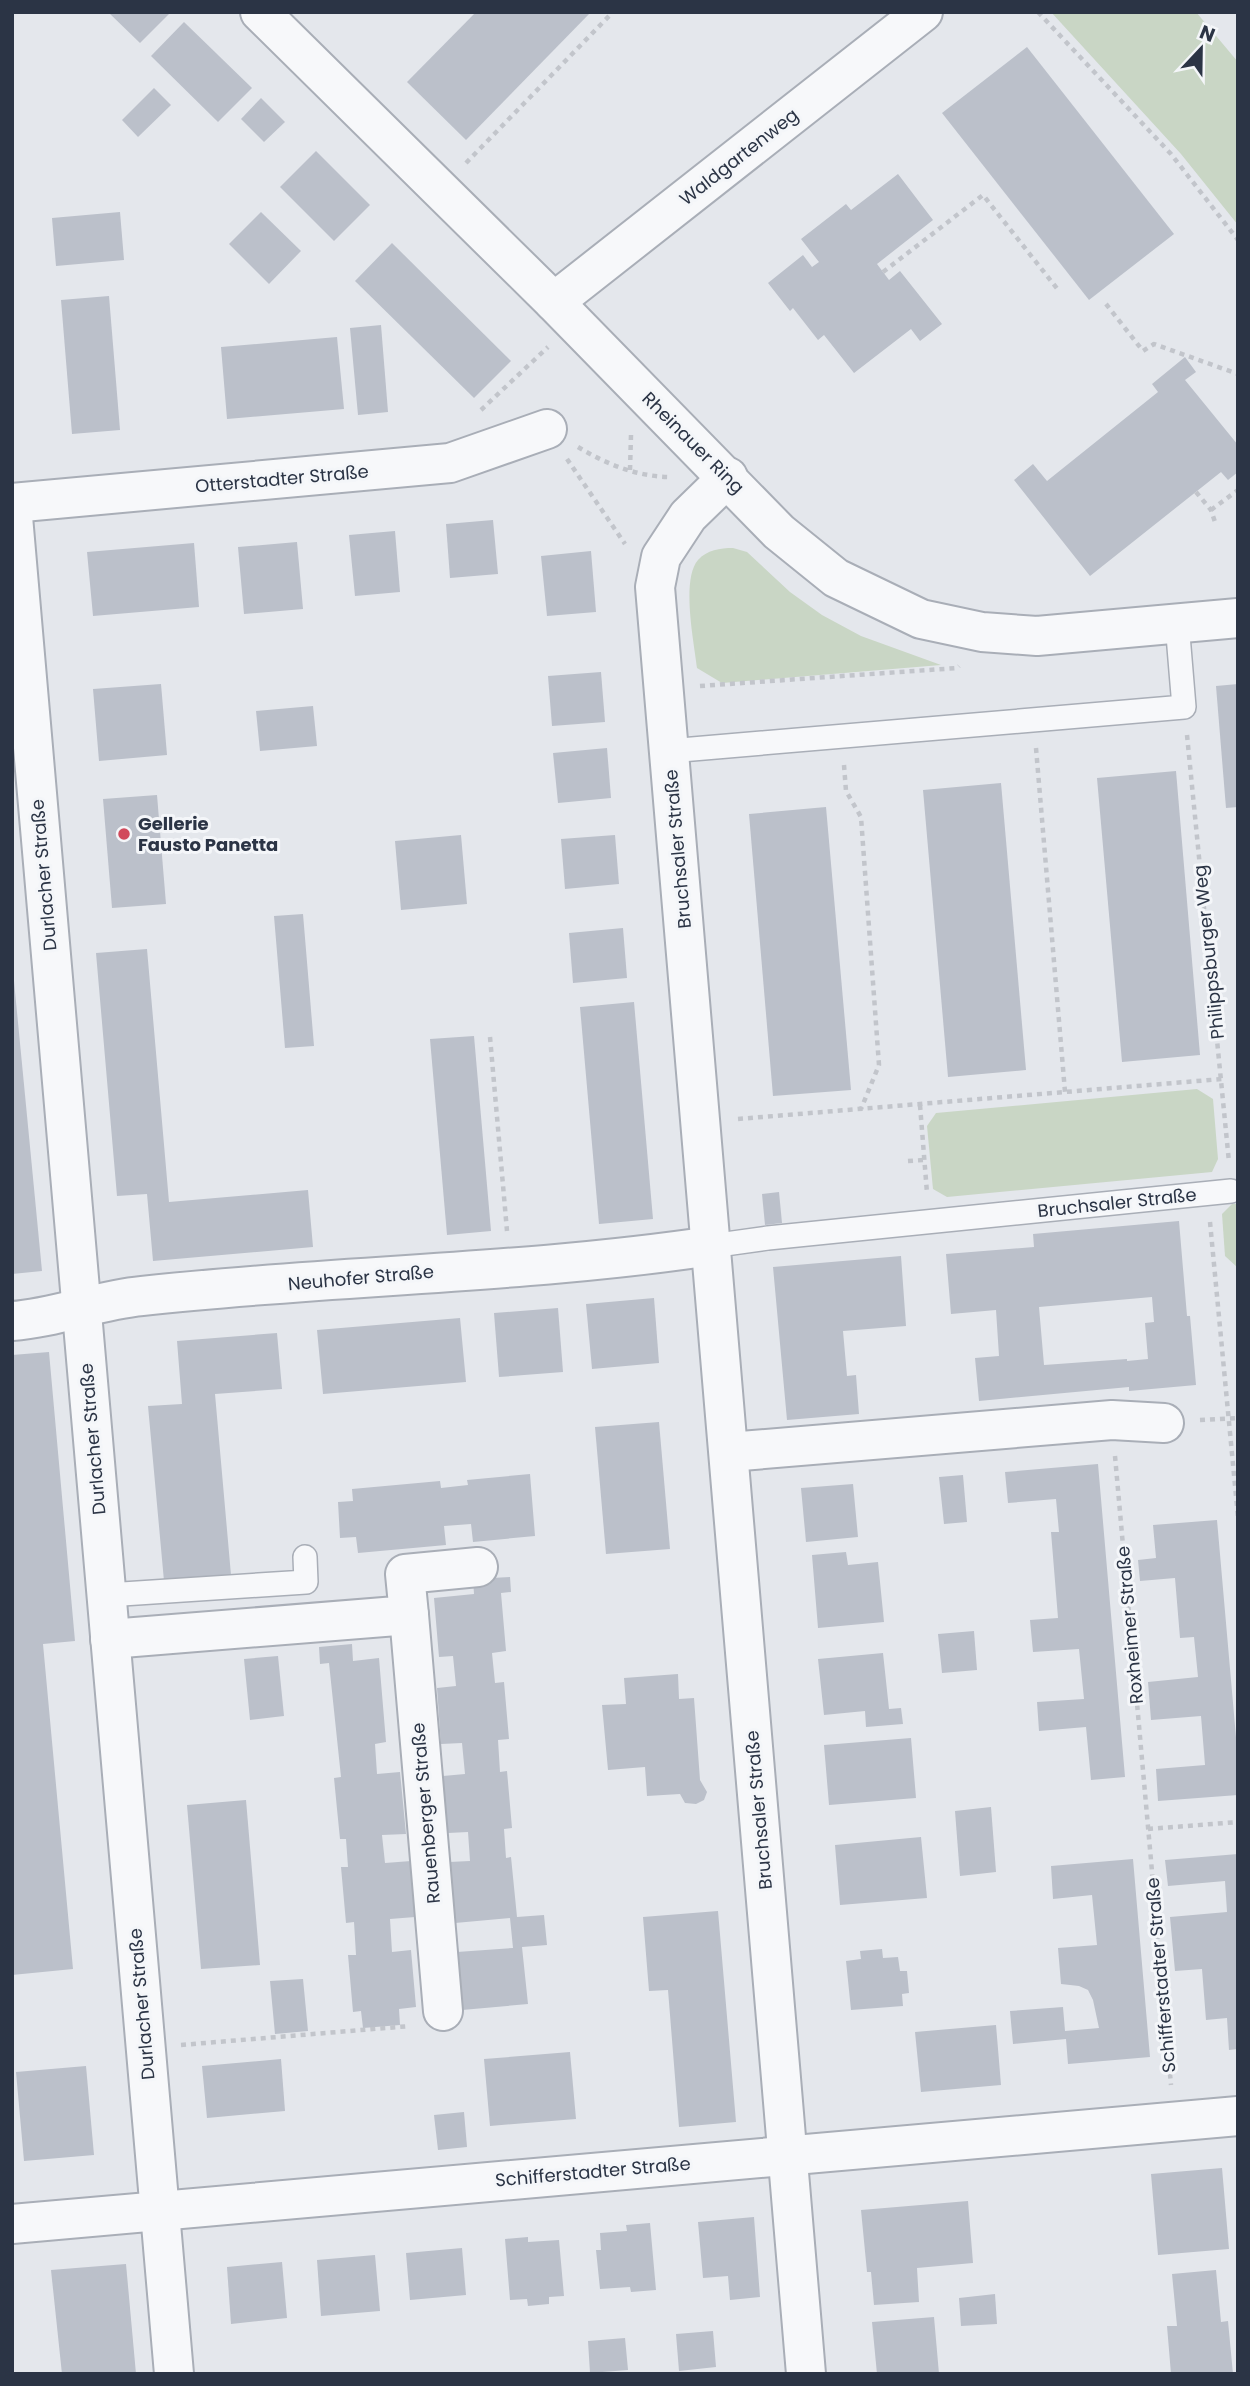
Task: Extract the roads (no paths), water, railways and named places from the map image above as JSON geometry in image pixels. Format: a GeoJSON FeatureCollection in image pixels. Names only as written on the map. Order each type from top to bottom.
{"type":"FeatureCollection","features":[{"type":"Feature","properties":{"kind":"street","name":"Rheinauer Ring"},"geometry":{"type":"LineString","coordinates":[[260,12],[554,302],[779,532],[836,578],[921,619],[982,632],[1037,636],[1238,618]]}},
{"type":"Feature","properties":{"kind":"street","name":"Waldgartenweg"},"geometry":{"type":"LineString","coordinates":[[554,302],[923,12]]}},
{"type":"Feature","properties":{"kind":"street","name":"Otterstadter Straße"},"geometry":{"type":"LineString","coordinates":[[12,504],[450,463],[547,429]]}},
{"type":"Feature","properties":{"kind":"street","name":"Bruchsaler Straße"},"geometry":{"type":"LineString","coordinates":[[728,477],[688,516],[662,557],[655,587],[806,2374]]}},
{"type":"Feature","properties":{"kind":"street","name":"Durlacher Straße"},"geometry":{"type":"LineString","coordinates":[[12,504],[174,2374]]}},
{"type":"Feature","properties":{"kind":"street","name":"Neuhofer Straße"},"geometry":{"type":"LineString","coordinates":[[12,1321],[139,1296],[510,1267],[667,1253],[711,1246]]}},
{"type":"Feature","properties":{"kind":"street"},"geometry":{"type":"LineString","coordinates":[[729,1452],[1112,1420],[1164,1423]]}},
{"type":"Feature","properties":{"kind":"street","name":"Rauenberger Straße"},"geometry":{"type":"LineString","coordinates":[[443,2011],[405,1574],[478,1567]]}},
{"type":"Feature","properties":{"kind":"street"},"geometry":{"type":"LineString","coordinates":[[110,1639],[409,1615]]}},
{"type":"Feature","properties":{"kind":"street","name":"Schifferstadter Straße"},"geometry":{"type":"LineString","coordinates":[[12,2224],[1238,2116]]}},
{"type":"Feature","properties":{"kind":"lane"},"geometry":{"type":"LineString","coordinates":[[669,751],[1184,707],[1177,623]]}},
{"type":"Feature","properties":{"kind":"lane","name":"Bruchsaler Straße"},"geometry":{"type":"LineString","coordinates":[[711,1246],[1219,1192]]}},
{"type":"Feature","properties":{"kind":"lane"},"geometry":{"type":"LineString","coordinates":[[107,1595],[306,1582],[305,1557]]}},
{"type":"Feature","properties":{"kind":"place","name":"Gellerie Fausto Panetta"},"geometry":{"type":"Point","coordinates":[124,834]}}]}
